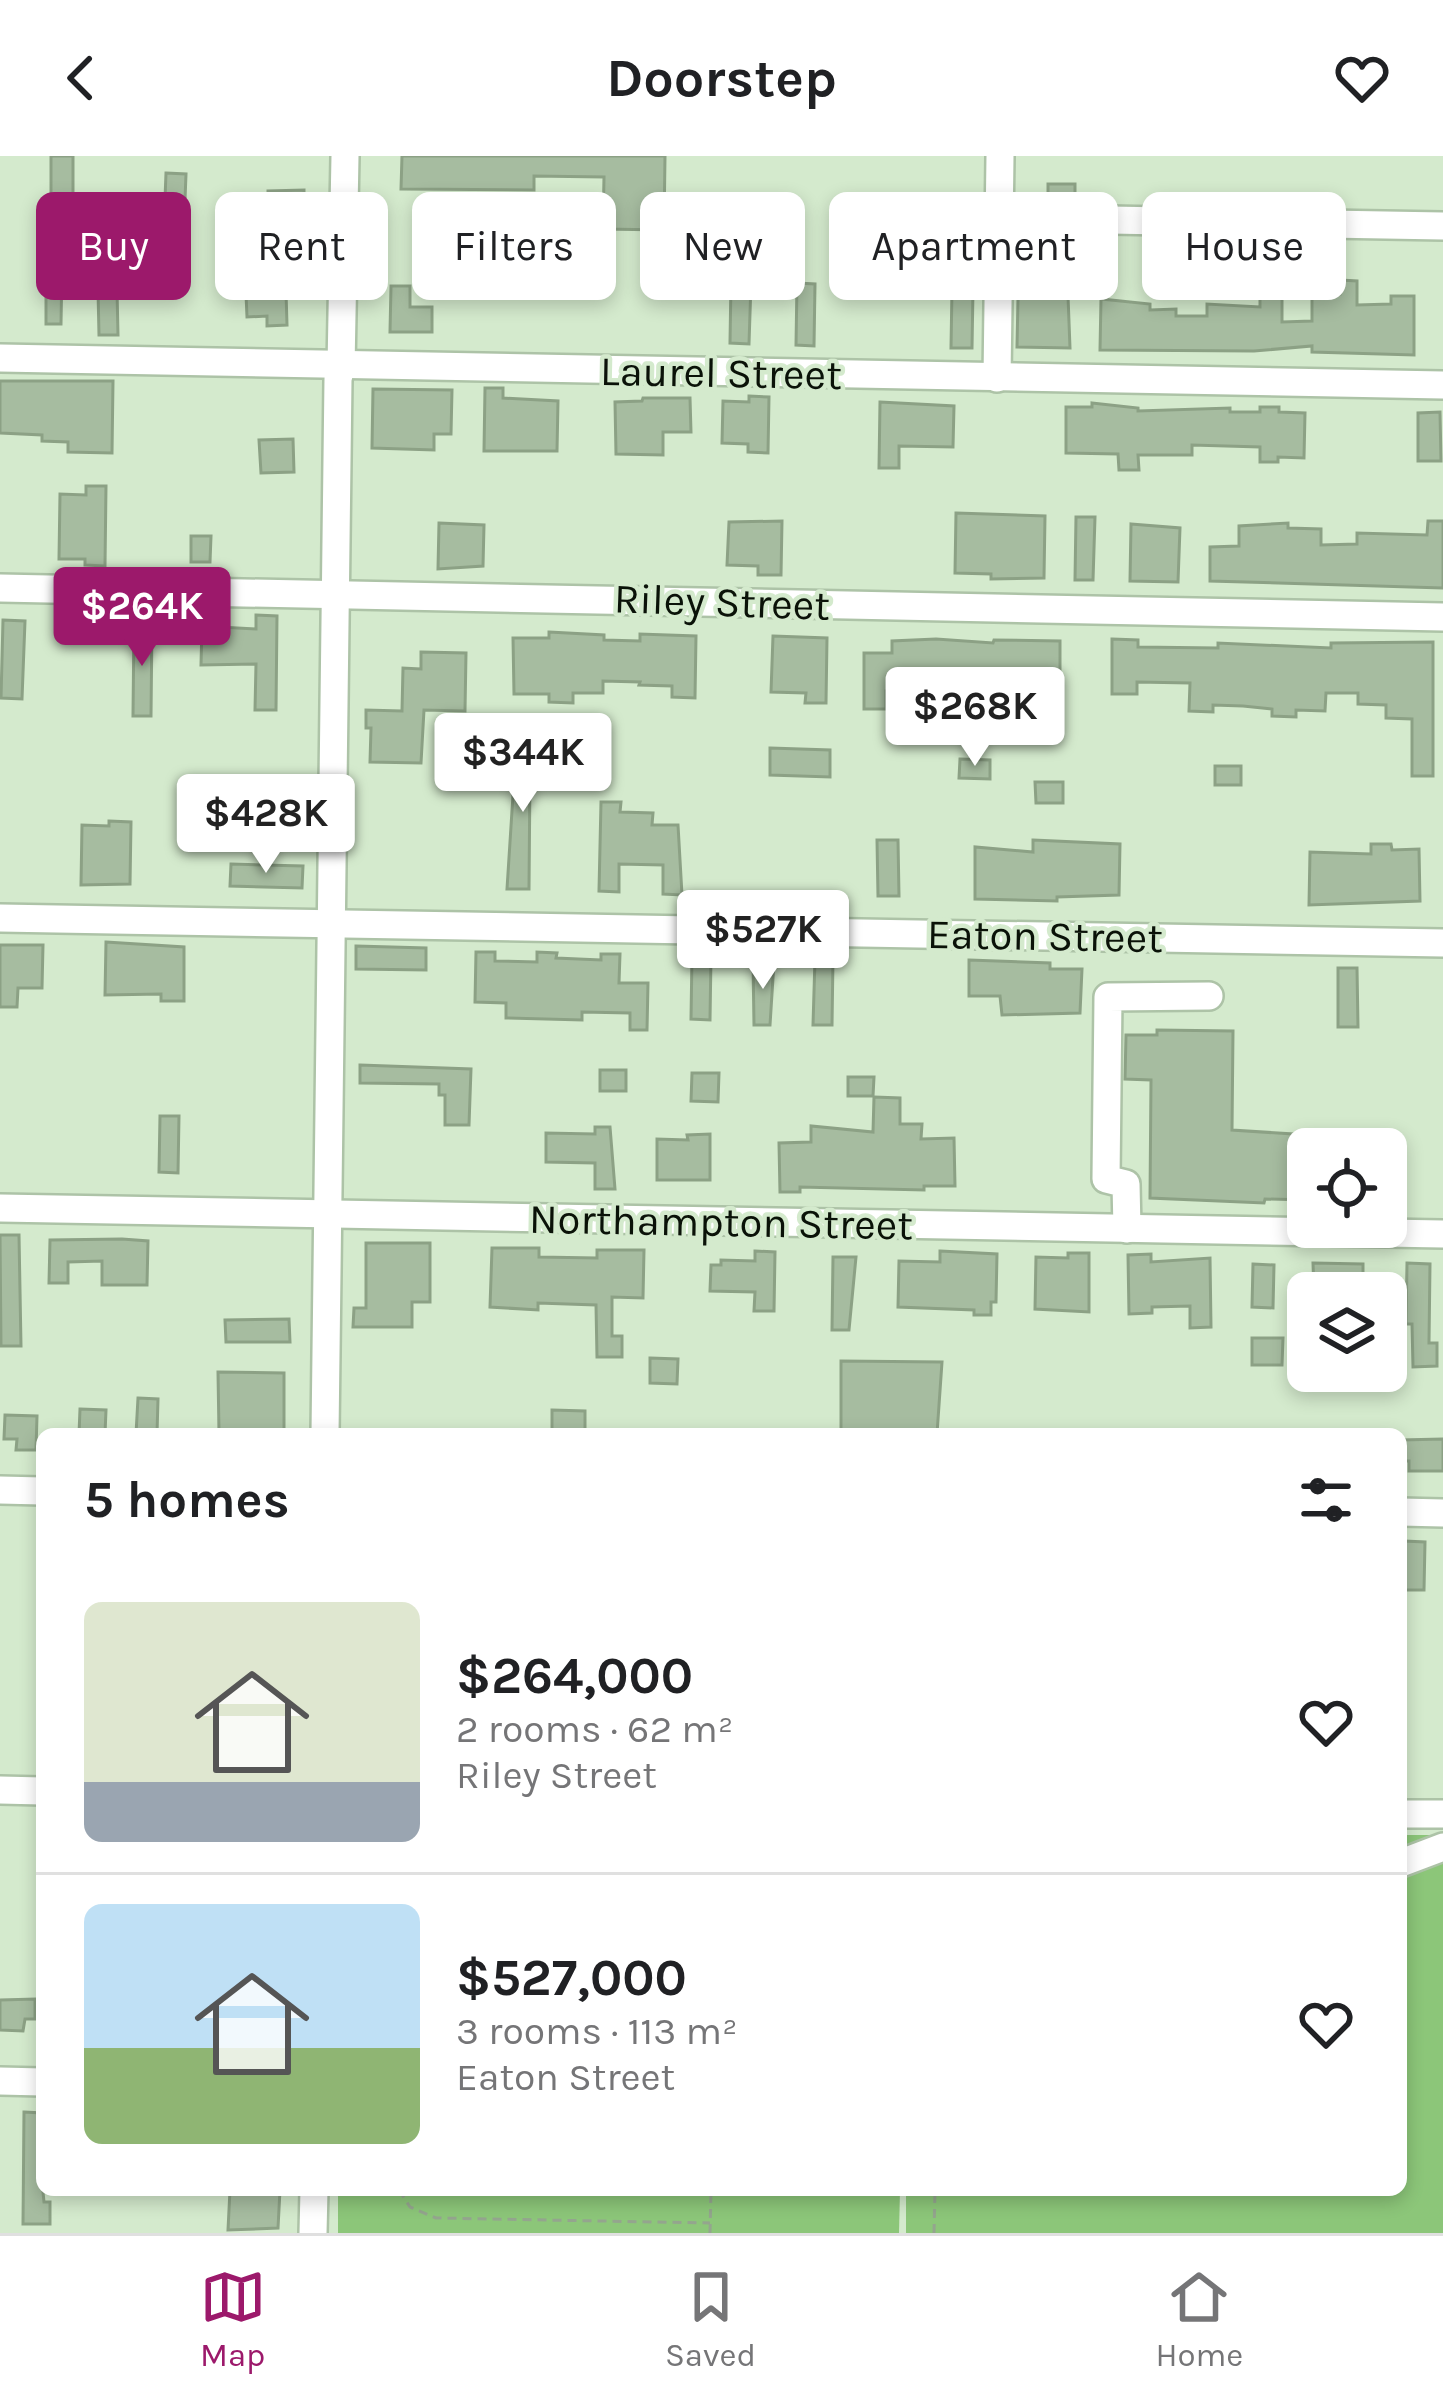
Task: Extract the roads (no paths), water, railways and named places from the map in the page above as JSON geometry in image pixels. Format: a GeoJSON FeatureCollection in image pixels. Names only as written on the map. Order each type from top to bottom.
{"type":"FeatureCollection","features":[{"type":"Feature","properties":{"kind":"street"},"geometry":{"type":"LineString","coordinates":[[325,1428],[344,156]]}},
{"type":"Feature","properties":{"kind":"street"},"geometry":{"type":"LineString","coordinates":[[999,192],[1000,156]]}},
{"type":"Feature","properties":{"kind":"street"},"geometry":{"type":"LineString","coordinates":[[1118,220],[1443,226]]}},
{"type":"Feature","properties":{"kind":"street"},"geometry":{"type":"LineString","coordinates":[[997,378],[998,300]]}},
{"type":"Feature","properties":{"kind":"street","name":"Laurel Street"},"geometry":{"type":"LineString","coordinates":[[0,358],[1443,386]]}},
{"type":"Feature","properties":{"kind":"street","name":"Riley Street"},"geometry":{"type":"LineString","coordinates":[[0,588],[1443,617]]}},
{"type":"Feature","properties":{"kind":"street","name":"Eaton Street"},"geometry":{"type":"LineString","coordinates":[[0,917],[1443,943]]}},
{"type":"Feature","properties":{"kind":"street"},"geometry":{"type":"LineString","coordinates":[[1127,1229],[1126,1184],[1106,1180],[1108,998],[1208,996]]}},
{"type":"Feature","properties":{"kind":"street","name":"Northampton Street"},"geometry":{"type":"LineString","coordinates":[[0,1208],[1443,1234]]}},
{"type":"Feature","properties":{"kind":"street"},"geometry":{"type":"LineString","coordinates":[[0,1490],[36,1491]]}},
{"type":"Feature","properties":{"kind":"street"},"geometry":{"type":"LineString","coordinates":[[1407,1512],[1443,1513]]}},
{"type":"Feature","properties":{"kind":"street"},"geometry":{"type":"LineString","coordinates":[[0,1790],[36,1791]]}},
{"type":"Feature","properties":{"kind":"street"},"geometry":{"type":"LineString","coordinates":[[1407,1814],[1443,1814]]}},
{"type":"Feature","properties":{"kind":"street"},"geometry":{"type":"LineString","coordinates":[[1407,1861],[1443,1847]]}},
{"type":"Feature","properties":{"kind":"street"},"geometry":{"type":"LineString","coordinates":[[0,2081],[36,2082]]}},
{"type":"Feature","properties":{"kind":"street"},"geometry":{"type":"LineString","coordinates":[[313,2233],[314,2196]]}}]}
